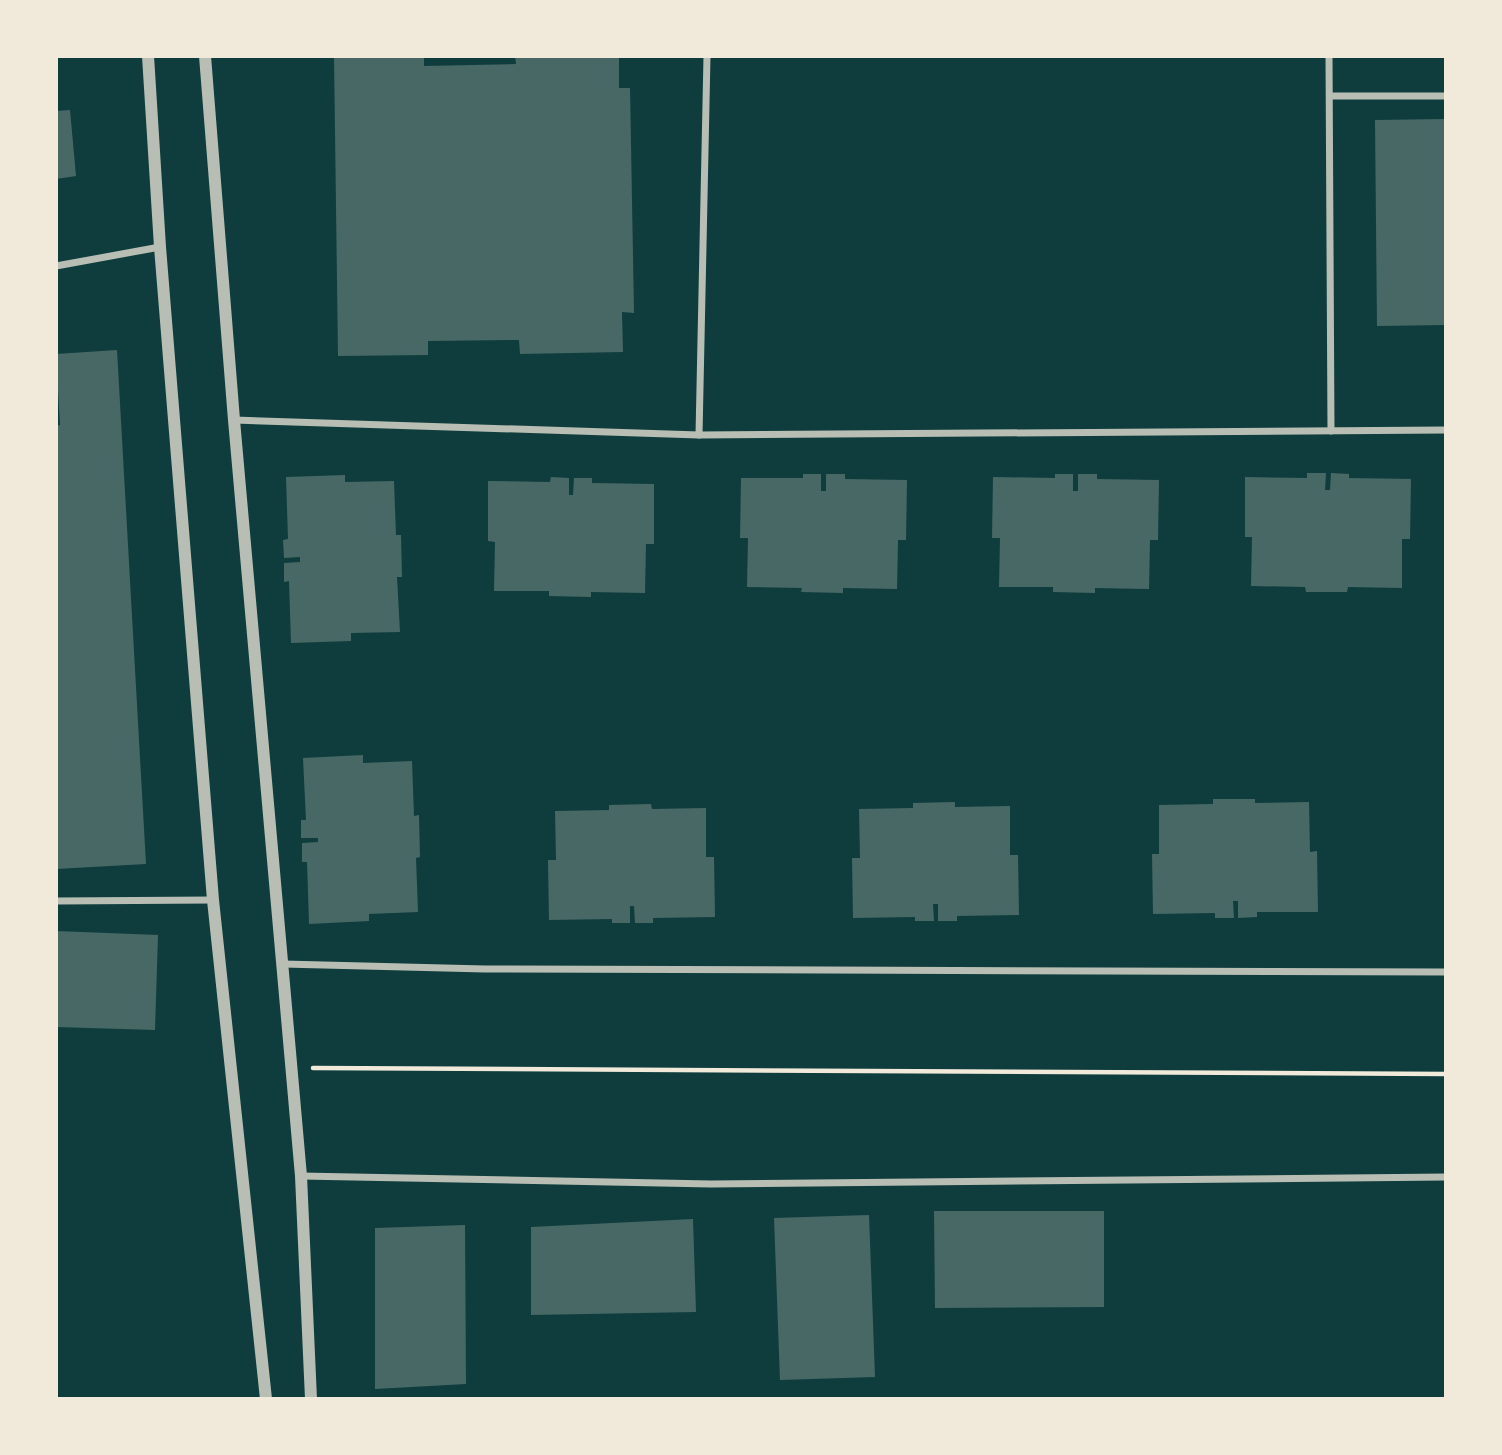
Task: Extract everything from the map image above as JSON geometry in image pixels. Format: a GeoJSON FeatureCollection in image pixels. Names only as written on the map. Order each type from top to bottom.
{"type":"FeatureCollection","features":[{"type":"Feature","properties":{"kind":"street"},"geometry":{"type":"LineString","coordinates":[[148,56],[160,247],[213,900],[266,1399]]}},
{"type":"Feature","properties":{"kind":"street"},"geometry":{"type":"LineString","coordinates":[[205,56],[234,420],[293,1068],[301,1176],[311,1399]]}},
{"type":"Feature","properties":{"kind":"street"},"geometry":{"type":"LineString","coordinates":[[699,435],[707,56]]}},
{"type":"Feature","properties":{"kind":"street"},"geometry":{"type":"LineString","coordinates":[[1330,56],[1331,431]]}},
{"type":"Feature","properties":{"kind":"street"},"geometry":{"type":"LineString","coordinates":[[1330,56],[1331,431]]}},
{"type":"Feature","properties":{"kind":"street"},"geometry":{"type":"LineString","coordinates":[[1332,96],[1446,96]]}},
{"type":"Feature","properties":{"kind":"street"},"geometry":{"type":"LineString","coordinates":[[56,266],[160,247]]}},
{"type":"Feature","properties":{"kind":"street"},"geometry":{"type":"LineString","coordinates":[[234,420],[699,435],[1446,430]]}},
{"type":"Feature","properties":{"kind":"street"},"geometry":{"type":"LineString","coordinates":[[56,901],[213,900]]}},
{"type":"Feature","properties":{"kind":"street"},"geometry":{"type":"LineString","coordinates":[[283,964],[485,970],[1446,972]]}},
{"type":"Feature","properties":{"kind":"street"},"geometry":{"type":"LineString","coordinates":[[301,1176],[711,1184],[1446,1177]]}},
{"type":"Feature","properties":{"kind":"path"},"geometry":{"type":"LineString","coordinates":[[293,1068],[1446,1074]]}},
{"type":"Feature","properties":{"kind":"building"},"geometry":{"type":"Polygon","coordinates":[[[334,56],[424,56],[424,66],[516,64],[515,56],[619,56],[619,88],[630,88],[634,313],[622,312],[623,352],[520,354],[519,340],[428,341],[428,355],[338,356],[334,56]]]}},
{"type":"Feature","properties":{"kind":"building"},"geometry":{"type":"Polygon","coordinates":[[[70,110],[76,176],[56,179],[56,111],[70,110]]]}},
{"type":"Feature","properties":{"kind":"building"},"geometry":{"type":"Polygon","coordinates":[[[1446,119],[1446,325],[1377,326],[1375,120],[1446,119]]]}},
{"type":"Feature","properties":{"kind":"building"},"geometry":{"type":"Polygon","coordinates":[[[117,350],[146,864],[56,869],[56,426],[60,425],[56,354],[117,350]]]}},
{"type":"Feature","properties":{"kind":"building"},"geometry":{"type":"Polygon","coordinates":[[[1307,473],[1326,473],[1325,490],[1330,490],[1331,473],[1349,474],[1349,478],[1411,479],[1410,539],[1402,539],[1402,588],[1348,587],[1347,592],[1306,592],[1305,587],[1251,586],[1252,537],[1245,537],[1245,477],[1307,478],[1307,473]]]}},
{"type":"Feature","properties":{"kind":"building"},"geometry":{"type":"Polygon","coordinates":[[[803,474],[821,474],[821,491],[826,491],[826,474],[845,474],[845,479],[907,480],[906,540],[898,540],[897,589],[843,588],[843,593],[801,592],[802,588],[747,587],[748,538],[740,538],[741,478],[803,478],[803,474]]]}},
{"type":"Feature","properties":{"kind":"building"},"geometry":{"type":"Polygon","coordinates":[[[1055,474],[1073,474],[1073,491],[1078,491],[1078,474],[1097,474],[1097,479],[1159,480],[1158,540],[1150,540],[1149,589],[1095,588],[1095,593],[1053,592],[1053,587],[999,587],[1000,538],[992,538],[993,477],[1055,478],[1055,474]]]}},
{"type":"Feature","properties":{"kind":"building"},"geometry":{"type":"Polygon","coordinates":[[[345,475],[345,482],[394,481],[396,535],[401,535],[402,577],[397,577],[400,632],[351,633],[351,641],[291,643],[289,581],[284,582],[284,563],[300,562],[300,557],[284,558],[283,540],[288,539],[286,477],[345,475]]]}},
{"type":"Feature","properties":{"kind":"building"},"geometry":{"type":"Polygon","coordinates":[[[551,477],[569,478],[569,495],[573,495],[574,478],[592,478],[592,483],[654,484],[654,544],[646,544],[645,593],[591,592],[591,597],[549,596],[549,591],[494,591],[495,542],[488,541],[488,481],[550,482],[551,477]]]}},
{"type":"Feature","properties":{"kind":"building"},"geometry":{"type":"Polygon","coordinates":[[[363,755],[363,763],[412,761],[414,816],[419,815],[420,857],[416,858],[418,912],[369,914],[369,921],[309,924],[307,862],[302,862],[302,843],[318,842],[318,838],[301,838],[301,820],[306,820],[303,758],[363,755]]]}},
{"type":"Feature","properties":{"kind":"building"},"geometry":{"type":"Polygon","coordinates":[[[1213,799],[1255,799],[1255,803],[1309,802],[1310,852],[1317,851],[1318,912],[1257,912],[1257,917],[1238,918],[1238,901],[1233,901],[1234,918],[1215,918],[1215,913],[1153,914],[1152,854],[1159,854],[1159,805],[1213,804],[1213,799]]]}},
{"type":"Feature","properties":{"kind":"building"},"geometry":{"type":"Polygon","coordinates":[[[955,802],[955,807],[1010,806],[1010,855],[1018,855],[1019,915],[957,916],[957,921],[938,921],[938,904],[933,904],[934,921],[915,921],[915,917],[853,918],[852,858],[860,858],[859,809],[913,808],[913,803],[955,802]]]}},
{"type":"Feature","properties":{"kind":"building"},"geometry":{"type":"Polygon","coordinates":[[[651,804],[652,809],[706,808],[706,857],[714,857],[715,917],[653,918],[653,923],[635,923],[634,906],[630,906],[630,923],[612,923],[612,919],[549,920],[548,860],[556,860],[555,811],[609,810],[609,805],[651,804]]]}},
{"type":"Feature","properties":{"kind":"building"},"geometry":{"type":"Polygon","coordinates":[[[56,931],[158,935],[155,1030],[56,1027],[56,931]]]}},
{"type":"Feature","properties":{"kind":"building"},"geometry":{"type":"Polygon","coordinates":[[[934,1211],[1104,1211],[1104,1307],[935,1308],[934,1211]]]}},
{"type":"Feature","properties":{"kind":"building"},"geometry":{"type":"Polygon","coordinates":[[[869,1215],[875,1377],[780,1380],[774,1218],[869,1215]]]}},
{"type":"Feature","properties":{"kind":"building"},"geometry":{"type":"Polygon","coordinates":[[[693,1219],[696,1312],[531,1315],[531,1227],[693,1219]]]}},
{"type":"Feature","properties":{"kind":"building"},"geometry":{"type":"Polygon","coordinates":[[[465,1225],[466,1384],[375,1389],[375,1228],[465,1225]]]}}]}
